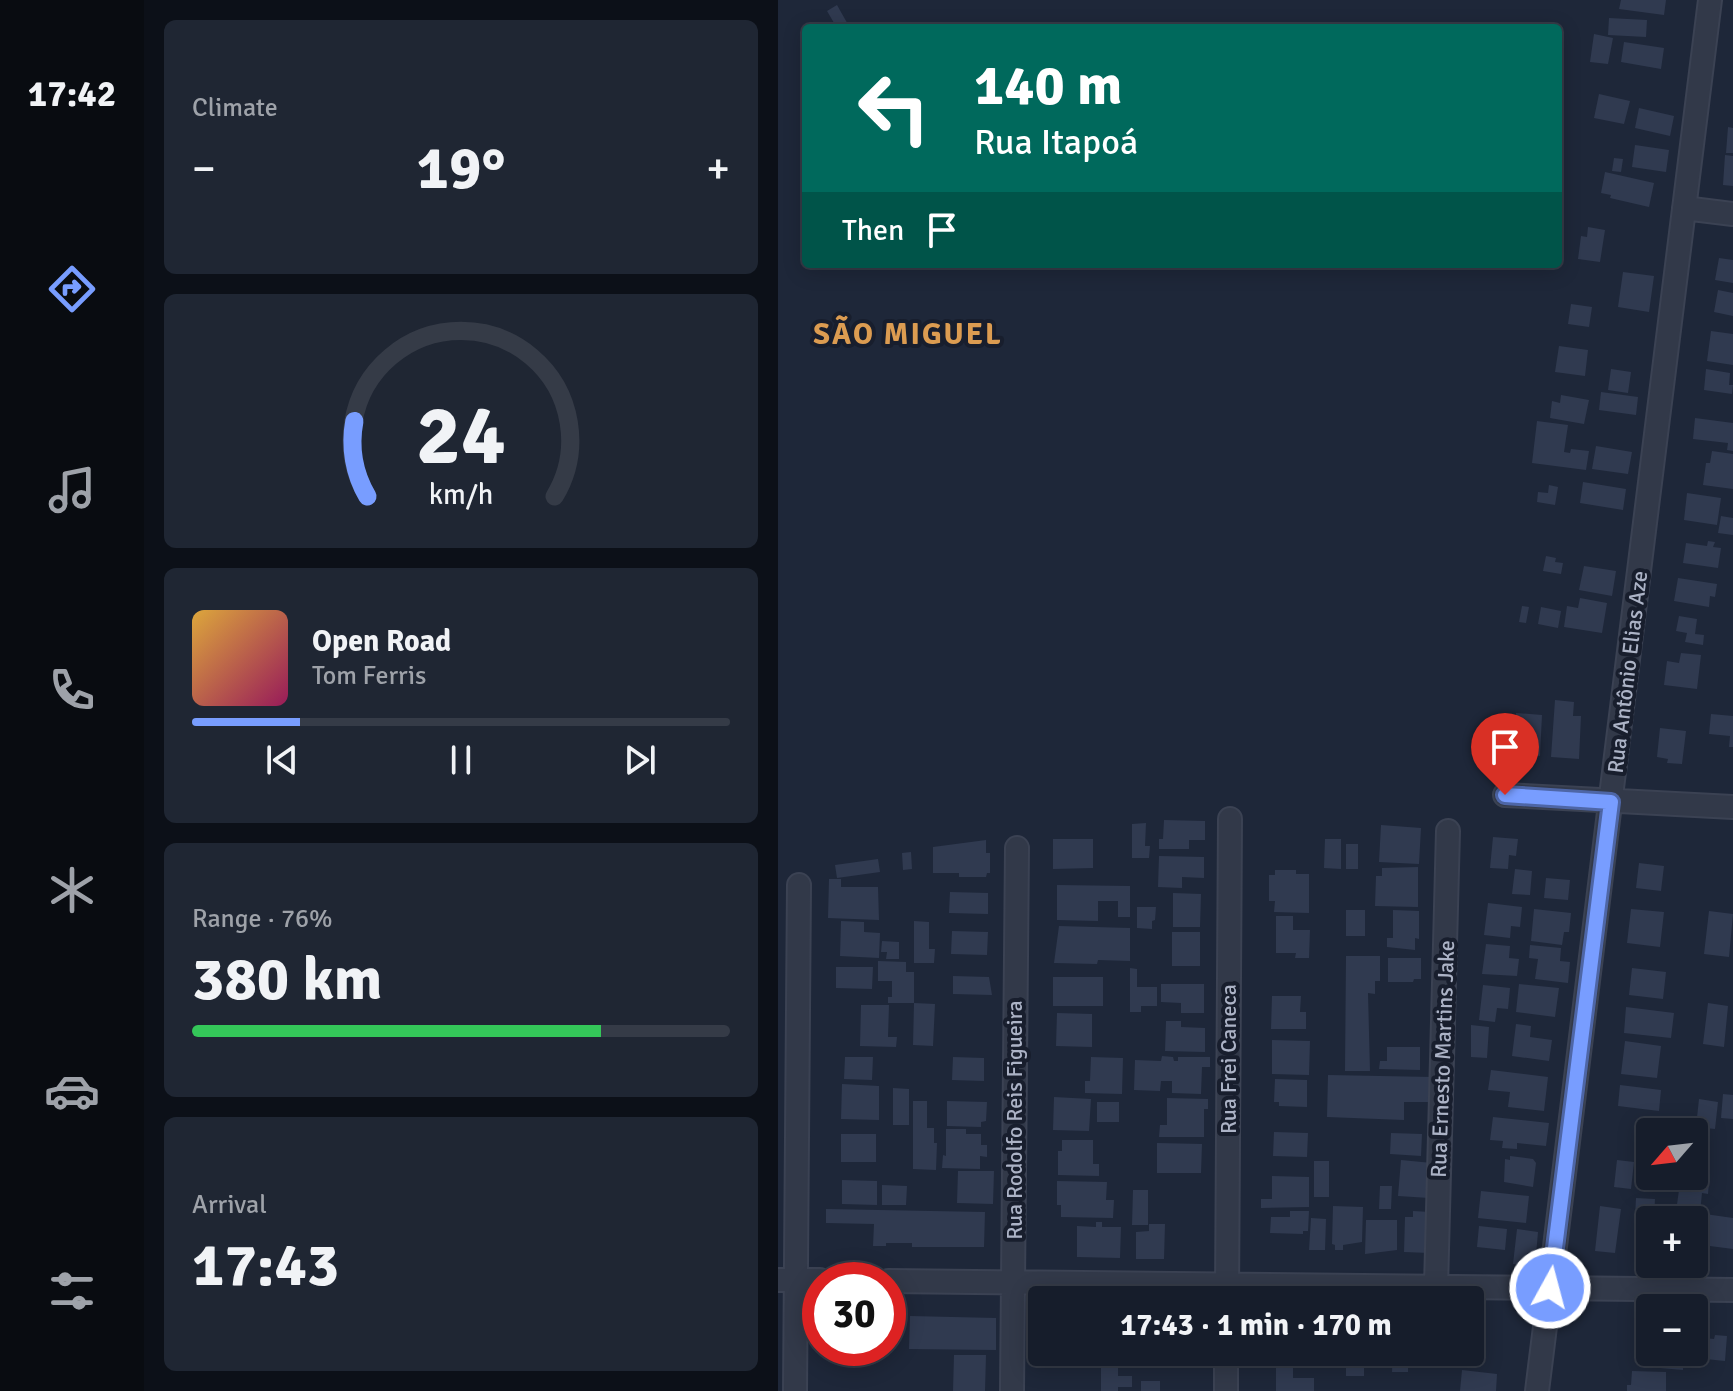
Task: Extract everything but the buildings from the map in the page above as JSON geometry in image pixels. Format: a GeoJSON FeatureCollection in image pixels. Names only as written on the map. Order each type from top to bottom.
{"type":"FeatureCollection","features":[{"type":"Feature","properties":{"kind":"street","name":"Rua Antônio Elias Aze"},"geometry":{"type":"LineString","coordinates":[[1537,1391],[1710,0]]}},
{"type":"Feature","properties":{"kind":"street"},"geometry":{"type":"LineString","coordinates":[[1684,208],[1733,214]]}},
{"type":"Feature","properties":{"kind":"street"},"geometry":{"type":"LineString","coordinates":[[1505,795],[1733,807]]}},
{"type":"Feature","properties":{"kind":"street","name":"Rua Frei Caneca"},"geometry":{"type":"LineString","coordinates":[[1227,1286],[1230,819]]}},
{"type":"Feature","properties":{"kind":"street","name":"Rua Ernesto Martins Jake"},"geometry":{"type":"LineString","coordinates":[[1436,1286],[1448,831]]}},
{"type":"Feature","properties":{"kind":"street","name":"Rua Rodolfo Reis Figueira"},"geometry":{"type":"LineString","coordinates":[[1012,1391],[1017,848]]}},
{"type":"Feature","properties":{"kind":"street"},"geometry":{"type":"LineString","coordinates":[[795,1391],[787,1280],[799,885]]}},
{"type":"Feature","properties":{"kind":"street"},"geometry":{"type":"LineString","coordinates":[[906,1281],[1099,1286]]}},
{"type":"Feature","properties":{"kind":"street"},"geometry":{"type":"LineString","coordinates":[[1484,1287],[1733,1290]]}},
{"type":"Feature","properties":{"kind":"street"},"geometry":{"type":"LineString","coordinates":[[1226,1366],[1226,1391]]}},
{"type":"Feature","properties":{"kind":"district","name":"SÃO MIGUEL"},"geometry":{"type":"Point","coordinates":[908,334]}},
{"type":"Feature","properties":{"kind":"route"},"geometry":{"type":"LineString","coordinates":[[1505,795],[1611,802],[1550,1288]]}}]}
